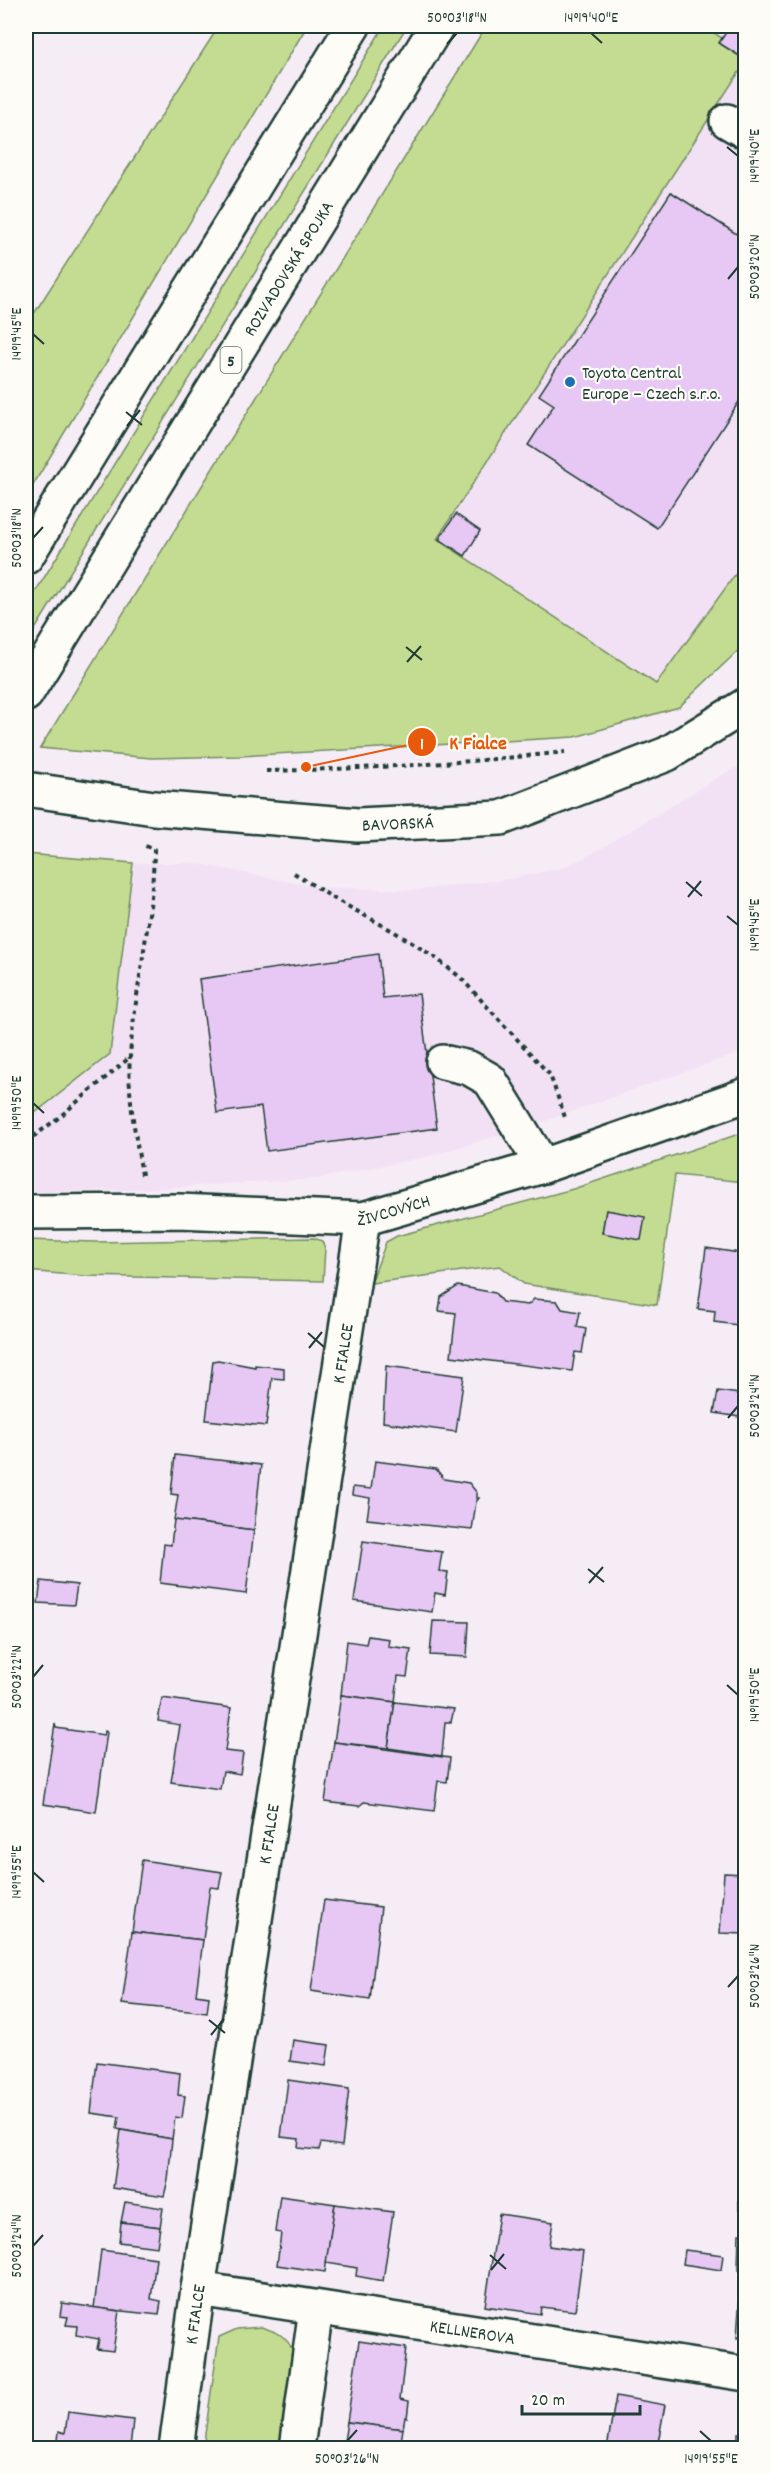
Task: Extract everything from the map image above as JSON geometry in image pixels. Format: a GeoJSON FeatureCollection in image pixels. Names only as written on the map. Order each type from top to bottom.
{"type":"FeatureCollection","features":[{"type":"Feature","properties":{"kind":"main road"},"geometry":{"type":"LineString","coordinates":[[26,557],[353,26]]}},
{"type":"Feature","properties":{"kind":"main road","name":"ROZVADOVSKÁ SPOJKA"},"geometry":{"type":"LineString","coordinates":[[26,694],[437,26]]}},
{"type":"Feature","properties":{"kind":"main road","name":"BAVORSKÁ"},"geometry":{"type":"LineString","coordinates":[[26,789],[154,808],[358,825],[501,818],[667,754],[746,705]]}},
{"type":"Feature","properties":{"kind":"main road"},"geometry":{"type":"LineString","coordinates":[[443,1062],[469,1068],[490,1080],[543,1166]]}},
{"type":"Feature","properties":{"kind":"main road","name":"ŽIVCOVÝCH"},"geometry":{"type":"LineString","coordinates":[[26,1212],[179,1212],[363,1219],[543,1166],[746,1095]]}},
{"type":"Feature","properties":{"kind":"main road","name":"K FIALCE"},"geometry":{"type":"LineString","coordinates":[[176,2448],[198,2289],[363,1219]]}},
{"type":"Feature","properties":{"kind":"main road","name":"KELLNEROVA"},"geometry":{"type":"LineString","coordinates":[[198,2289],[746,2374]]}},
{"type":"Feature","properties":{"kind":"main road"},"geometry":{"type":"LineString","coordinates":[[297,2448],[316,2308]]}},
{"type":"Feature","properties":{"kind":"path"},"geometry":{"type":"LineString","coordinates":[[266,771],[476,762],[567,751]]}},
{"type":"Feature","properties":{"kind":"path"},"geometry":{"type":"LineString","coordinates":[[147,1212],[133,1110],[130,1057],[153,884],[154,849]]}},
{"type":"Feature","properties":{"kind":"path"},"geometry":{"type":"LineString","coordinates":[[294,873],[333,898],[393,931],[460,977],[550,1075],[566,1121]]}},
{"type":"Feature","properties":{"kind":"path"},"geometry":{"type":"LineString","coordinates":[[26,1142],[57,1119],[130,1057]]}},
{"type":"Feature","properties":{"kind":"shaded area"},"geometry":{"type":"Polygon","coordinates":[[[592,26],[745,26],[745,644],[679,707],[575,737],[240,756],[151,758],[592,26]]]}},
{"type":"Feature","properties":{"kind":"shaded area"},"geometry":{"type":"Polygon","coordinates":[[[745,765],[745,1051],[548,1120],[431,1156],[315,1179],[126,1190],[26,1192],[26,1120],[110,1054],[133,863],[194,863],[316,887],[417,890],[509,879],[565,867],[595,852],[730,770],[745,765]]]}},
{"type":"Feature","properties":{"kind":"green space"},"geometry":{"type":"Polygon","coordinates":[[[219,26],[307,26],[26,497],[26,326],[219,26]]]}},
{"type":"Feature","properties":{"kind":"green space"},"geometry":{"type":"Polygon","coordinates":[[[384,26],[407,26],[26,644],[26,607],[384,26]]]}},
{"type":"Feature","properties":{"kind":"green space"},"geometry":{"type":"Polygon","coordinates":[[[486,26],[703,26],[722,38],[719,43],[745,60],[745,75],[739,72],[437,539],[656,684],[745,561],[745,644],[679,707],[575,737],[240,756],[151,758],[40,748],[486,26]]]}},
{"type":"Feature","properties":{"kind":"green space"},"geometry":{"type":"Polygon","coordinates":[[[26,854],[133,863],[110,1054],[26,1120],[26,854]]]}},
{"type":"Feature","properties":{"kind":"green space"},"geometry":{"type":"Polygon","coordinates":[[[745,1132],[745,1182],[675,1175],[657,1305],[524,1284],[500,1266],[371,1283],[386,1242],[397,1236],[573,1189],[745,1132]],[[606,1210],[602,1233],[640,1240],[644,1217],[606,1210]]]}},
{"type":"Feature","properties":{"kind":"green space"},"geometry":{"type":"Polygon","coordinates":[[[314,1238],[322,1241],[325,1248],[323,1281],[85,1276],[26,1271],[26,1240],[95,1242],[314,1238]]]}},
{"type":"Feature","properties":{"kind":"green space"},"geometry":{"type":"Polygon","coordinates":[[[261,2327],[281,2335],[294,2353],[281,2448],[203,2448],[219,2337],[237,2329],[261,2327]]]}},
{"type":"Feature","properties":{"kind":"building"},"geometry":{"type":"Polygon","coordinates":[[[730,26],[746,26],[746,60],[719,43],[730,26]]]}},
{"type":"Feature","properties":{"kind":"building"},"geometry":{"type":"Polygon","coordinates":[[[671,192],[746,240],[746,391],[657,528],[528,445],[554,405],[539,395],[671,192]]]}},
{"type":"Feature","properties":{"kind":"building"},"geometry":{"type":"Polygon","coordinates":[[[456,514],[480,531],[465,556],[439,539],[456,514]]]}},
{"type":"Feature","properties":{"kind":"building"},"geometry":{"type":"Polygon","coordinates":[[[378,954],[383,998],[419,994],[437,1128],[267,1151],[261,1107],[217,1113],[199,979],[378,954]]]}},
{"type":"Feature","properties":{"kind":"building"},"geometry":{"type":"Polygon","coordinates":[[[606,1210],[645,1217],[641,1240],[602,1233],[606,1210]]]}},
{"type":"Feature","properties":{"kind":"building"},"geometry":{"type":"Polygon","coordinates":[[[706,1248],[746,1254],[746,1326],[714,1322],[715,1311],[698,1309],[706,1248]]]}},
{"type":"Feature","properties":{"kind":"building"},"geometry":{"type":"Polygon","coordinates":[[[458,1286],[495,1293],[502,1302],[528,1305],[534,1299],[557,1301],[562,1309],[580,1312],[577,1327],[586,1329],[582,1353],[575,1352],[572,1371],[451,1356],[456,1313],[439,1311],[441,1297],[458,1286]]]}},
{"type":"Feature","properties":{"kind":"building"},"geometry":{"type":"Polygon","coordinates":[[[213,1361],[255,1367],[255,1365],[284,1368],[284,1379],[272,1378],[266,1426],[206,1420],[213,1361]]]}},
{"type":"Feature","properties":{"kind":"building"},"geometry":{"type":"Polygon","coordinates":[[[386,1366],[464,1376],[456,1432],[383,1422],[386,1366]]]}},
{"type":"Feature","properties":{"kind":"building"},"geometry":{"type":"Polygon","coordinates":[[[718,1391],[746,1395],[746,1418],[714,1413],[718,1391]]]}},
{"type":"Feature","properties":{"kind":"building"},"geometry":{"type":"Polygon","coordinates":[[[175,1455],[261,1465],[254,1530],[174,1520],[178,1495],[171,1494],[175,1455]]]}},
{"type":"Feature","properties":{"kind":"building"},"geometry":{"type":"Polygon","coordinates":[[[375,1461],[436,1469],[444,1479],[469,1483],[479,1498],[476,1502],[472,1530],[367,1519],[370,1498],[352,1495],[353,1487],[371,1489],[375,1461]]]}},
{"type":"Feature","properties":{"kind":"building"},"geometry":{"type":"Polygon","coordinates":[[[174,1520],[254,1530],[246,1594],[160,1583],[164,1544],[171,1545],[174,1520]]]}},
{"type":"Feature","properties":{"kind":"building"},"geometry":{"type":"Polygon","coordinates":[[[363,1541],[442,1552],[439,1571],[448,1572],[445,1595],[435,1593],[432,1612],[354,1601],[363,1541]]]}},
{"type":"Feature","properties":{"kind":"building"},"geometry":{"type":"Polygon","coordinates":[[[41,1581],[77,1585],[74,1605],[38,1603],[41,1581]]]}},
{"type":"Feature","properties":{"kind":"building"},"geometry":{"type":"Polygon","coordinates":[[[433,1621],[469,1622],[467,1657],[430,1655],[433,1621]]]}},
{"type":"Feature","properties":{"kind":"building"},"geometry":{"type":"Polygon","coordinates":[[[368,1636],[389,1639],[388,1646],[411,1649],[407,1677],[398,1676],[395,1702],[341,1695],[347,1641],[366,1644],[368,1636]]]}},
{"type":"Feature","properties":{"kind":"building"},"geometry":{"type":"Polygon","coordinates":[[[341,1695],[395,1702],[388,1748],[334,1742],[341,1695]]]}},
{"type":"Feature","properties":{"kind":"building"},"geometry":{"type":"Polygon","coordinates":[[[162,1698],[231,1708],[225,1751],[243,1753],[240,1774],[223,1771],[220,1789],[171,1782],[180,1725],[158,1721],[162,1698]]]}},
{"type":"Feature","properties":{"kind":"building"},"geometry":{"type":"Polygon","coordinates":[[[395,1702],[454,1709],[451,1722],[445,1722],[442,1756],[388,1748],[395,1702]]]}},
{"type":"Feature","properties":{"kind":"building"},"geometry":{"type":"Polygon","coordinates":[[[55,1724],[56,1728],[104,1735],[105,1731],[107,1732],[96,1812],[43,1804],[55,1724]]]}},
{"type":"Feature","properties":{"kind":"building"},"geometry":{"type":"Polygon","coordinates":[[[334,1742],[450,1758],[447,1782],[438,1781],[434,1811],[364,1802],[359,1806],[325,1802],[334,1742]]]}},
{"type":"Feature","properties":{"kind":"building"},"geometry":{"type":"Polygon","coordinates":[[[142,1860],[222,1872],[219,1888],[210,1887],[203,1940],[132,1932],[142,1860]]]}},
{"type":"Feature","properties":{"kind":"building"},"geometry":{"type":"Polygon","coordinates":[[[724,1873],[746,1874],[746,1934],[720,1933],[724,1873]]]}},
{"type":"Feature","properties":{"kind":"building"},"geometry":{"type":"Polygon","coordinates":[[[324,1900],[381,1907],[370,2000],[311,1991],[324,1900]]]}},
{"type":"Feature","properties":{"kind":"building"},"geometry":{"type":"Polygon","coordinates":[[[132,1932],[203,1940],[196,1995],[209,1997],[207,2013],[122,2004],[132,1932]]]}},
{"type":"Feature","properties":{"kind":"building"},"geometry":{"type":"Polygon","coordinates":[[[293,2040],[329,2045],[326,2066],[290,2061],[293,2040]]]}},
{"type":"Feature","properties":{"kind":"building"},"geometry":{"type":"Polygon","coordinates":[[[97,2062],[180,2073],[178,2095],[185,2096],[182,2118],[175,2117],[172,2139],[117,2129],[119,2117],[91,2113],[97,2062]]]}},
{"type":"Feature","properties":{"kind":"building"},"geometry":{"type":"Polygon","coordinates":[[[288,2080],[349,2089],[342,2146],[321,2143],[319,2150],[298,2148],[299,2139],[281,2137],[288,2080]]]}},
{"type":"Feature","properties":{"kind":"building"},"geometry":{"type":"Polygon","coordinates":[[[741,2105],[746,2105],[746,2150],[739,2149],[741,2105]]]}},
{"type":"Feature","properties":{"kind":"building"},"geometry":{"type":"Polygon","coordinates":[[[121,2130],[172,2139],[164,2196],[113,2188],[121,2130]]]}},
{"type":"Feature","properties":{"kind":"building"},"geometry":{"type":"Polygon","coordinates":[[[739,2173],[746,2174],[746,2210],[739,2209],[739,2173]]]}},
{"type":"Feature","properties":{"kind":"building"},"geometry":{"type":"Polygon","coordinates":[[[280,2196],[335,2204],[325,2272],[277,2265],[281,2233],[275,2232],[280,2196]]]}},
{"type":"Feature","properties":{"kind":"building"},"geometry":{"type":"Polygon","coordinates":[[[125,2202],[163,2208],[160,2227],[121,2222],[125,2202]]]}},
{"type":"Feature","properties":{"kind":"building"},"geometry":{"type":"Polygon","coordinates":[[[335,2204],[393,2212],[383,2281],[356,2276],[357,2268],[326,2263],[335,2204]]]}},
{"type":"Feature","properties":{"kind":"building"},"geometry":{"type":"Polygon","coordinates":[[[499,2214],[553,2222],[549,2246],[583,2251],[575,2311],[541,2307],[540,2314],[485,2306],[499,2214]]]}},
{"type":"Feature","properties":{"kind":"building"},"geometry":{"type":"Polygon","coordinates":[[[121,2222],[160,2227],[157,2247],[119,2242],[121,2222]]]}},
{"type":"Feature","properties":{"kind":"building"},"geometry":{"type":"Polygon","coordinates":[[[739,2234],[746,2234],[746,2271],[738,2270],[739,2234]]]}},
{"type":"Feature","properties":{"kind":"building"},"geometry":{"type":"Polygon","coordinates":[[[101,2250],[156,2258],[151,2299],[161,2301],[159,2315],[94,2308],[101,2250]]]}},
{"type":"Feature","properties":{"kind":"building"},"geometry":{"type":"Polygon","coordinates":[[[685,2250],[723,2255],[721,2270],[683,2264],[685,2250]]]}},
{"type":"Feature","properties":{"kind":"building"},"geometry":{"type":"Polygon","coordinates":[[[740,2295],[746,2295],[746,2338],[737,2338],[740,2295]]]}},
{"type":"Feature","properties":{"kind":"building"},"geometry":{"type":"Polygon","coordinates":[[[62,2303],[119,2311],[113,2351],[97,2349],[99,2339],[76,2335],[77,2326],[66,2325],[68,2317],[60,2316],[62,2303]]]}},
{"type":"Feature","properties":{"kind":"building"},"geometry":{"type":"Polygon","coordinates":[[[359,2341],[406,2348],[400,2399],[409,2401],[403,2429],[347,2422],[359,2341]]]}},
{"type":"Feature","properties":{"kind":"building"},"geometry":{"type":"Polygon","coordinates":[[[616,2396],[665,2405],[657,2448],[607,2448],[616,2396]]]}},
{"type":"Feature","properties":{"kind":"building"},"geometry":{"type":"Polygon","coordinates":[[[68,2412],[133,2420],[130,2448],[64,2448],[65,2442],[58,2441],[59,2431],[65,2433],[68,2412]]]}},
{"type":"Feature","properties":{"kind":"building"},"geometry":{"type":"Polygon","coordinates":[[[347,2422],[403,2429],[400,2448],[343,2448],[347,2422]]]}},
{"type":"Feature","properties":{"kind":"building"},"geometry":{"type":"Polygon","coordinates":[[[738,2433],[746,2433],[746,2448],[738,2448],[738,2433]]]}},
{"type":"Feature","properties":{"kind":"place","name":"Toyota Central Europe – Czech s.r.o."},"geometry":{"type":"Point","coordinates":[570,382]}},
{"type":"Feature","properties":{"kind":"place","name":"K Fialce"},"geometry":{"type":"Point","coordinates":[306,767]}}]}
